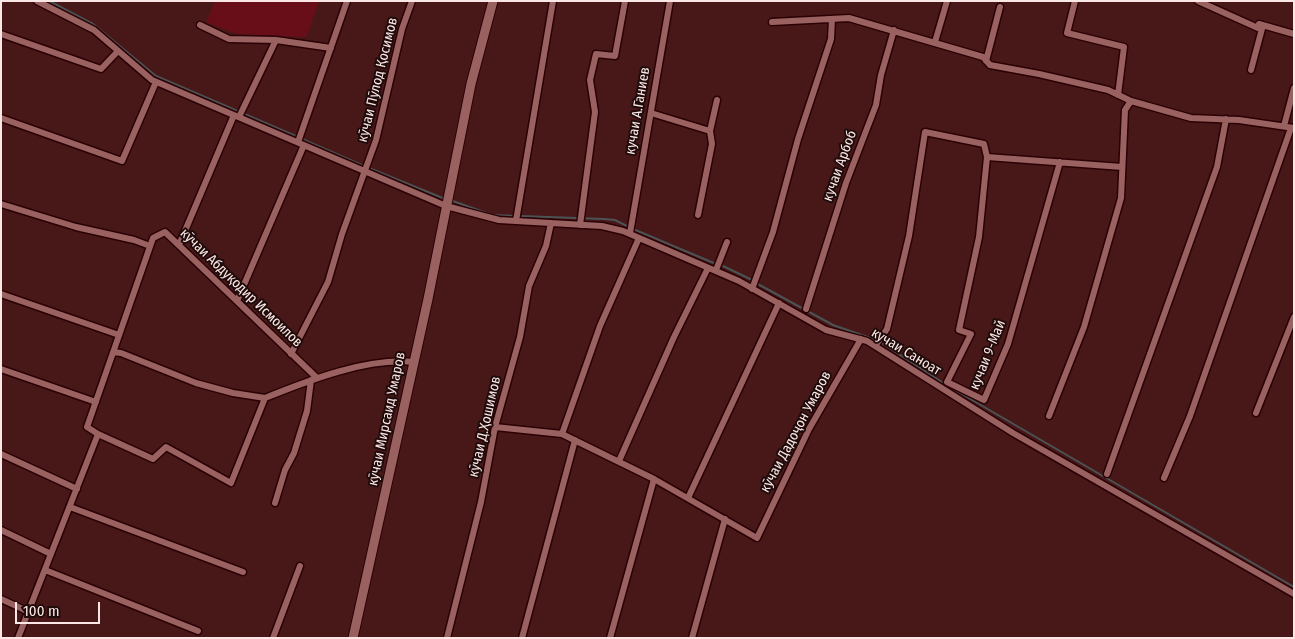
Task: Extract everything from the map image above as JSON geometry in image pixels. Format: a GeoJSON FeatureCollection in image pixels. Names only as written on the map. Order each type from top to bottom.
{"type":"FeatureCollection","features":[{"type":"Feature","properties":{"kind":"street","name":"кучаи Саноат"},"geometry":{"type":"LineString","coordinates":[[37,1],[94,30],[156,82],[447,201],[499,220],[516,218],[551,223],[581,221],[630,230],[639,238],[708,268],[718,266],[754,284],[779,303],[826,330],[877,343],[1013,433],[1294,594]]}},
{"type":"Feature","properties":{"kind":"street"},"geometry":{"type":"LineString","coordinates":[[237,301],[300,141],[347,1]]}},
{"type":"Feature","properties":{"kind":"street","name":"кӯчаи Пӯлод Қосимов"},"geometry":{"type":"LineString","coordinates":[[291,354],[328,282],[342,234],[367,168],[389,94],[402,28],[412,1]]}},
{"type":"Feature","properties":{"kind":"street","name":"кӯчаи Мирсаид Умаров"},"geometry":{"type":"LineString","coordinates":[[353,638],[414,362],[471,84],[493,1]]}},
{"type":"Feature","properties":{"kind":"street"},"geometry":{"type":"LineString","coordinates":[[516,218],[553,1]]}},
{"type":"Feature","properties":{"kind":"street"},"geometry":{"type":"LineString","coordinates":[[581,221],[595,112],[590,80],[596,54],[615,56],[625,1]]}},
{"type":"Feature","properties":{"kind":"street"},"geometry":{"type":"LineString","coordinates":[[935,42],[947,1]]}},
{"type":"Feature","properties":{"kind":"street"},"geometry":{"type":"LineString","coordinates":[[1075,1],[1068,32],[1124,47],[1118,96]]}},
{"type":"Feature","properties":{"kind":"street"},"geometry":{"type":"LineString","coordinates":[[1198,1],[1258,28],[1259,24],[1294,34]]}},
{"type":"Feature","properties":{"kind":"street","name":"кучаи А.Ганиев"},"geometry":{"type":"LineString","coordinates":[[630,230],[669,2]]}},
{"type":"Feature","properties":{"kind":"street"},"geometry":{"type":"LineString","coordinates":[[986,61],[1000,7]]}},
{"type":"Feature","properties":{"kind":"street"},"geometry":{"type":"LineString","coordinates":[[772,22],[849,18],[935,42],[983,58],[990,65],[1040,74],[1108,90],[1132,101],[1191,118],[1226,119],[1290,127]]}},
{"type":"Feature","properties":{"kind":"street"},"geometry":{"type":"LineString","coordinates":[[754,284],[773,232],[798,140],[831,39],[832,19]]}},
{"type":"Feature","properties":{"kind":"street"},"geometry":{"type":"LineString","coordinates":[[200,25],[229,39],[276,40],[331,48]]}},
{"type":"Feature","properties":{"kind":"street"},"geometry":{"type":"LineString","coordinates":[[1251,70],[1262,25]]}},
{"type":"Feature","properties":{"kind":"street","name":"кучаи Арбоб"},"geometry":{"type":"LineString","coordinates":[[806,309],[846,183],[876,105],[881,75],[894,30]]}},
{"type":"Feature","properties":{"kind":"street"},"geometry":{"type":"LineString","coordinates":[[1,34],[101,69],[118,50]]}},
{"type":"Feature","properties":{"kind":"street"},"geometry":{"type":"LineString","coordinates":[[179,245],[237,116],[276,40]]}},
{"type":"Feature","properties":{"kind":"street"},"geometry":{"type":"LineString","coordinates":[[1,118],[122,161],[156,82]]}},
{"type":"Feature","properties":{"kind":"street"},"geometry":{"type":"LineString","coordinates":[[1164,478],[1193,408],[1290,127],[1294,88]]}},
{"type":"Feature","properties":{"kind":"street"},"geometry":{"type":"LineString","coordinates":[[698,215],[712,144],[710,131],[717,100]]}},
{"type":"Feature","properties":{"kind":"street"},"geometry":{"type":"LineString","coordinates":[[1049,416],[1084,327],[1121,198],[1125,110],[1132,101]]}},
{"type":"Feature","properties":{"kind":"street"},"geometry":{"type":"LineString","coordinates":[[651,113],[710,131]]}},
{"type":"Feature","properties":{"kind":"street"},"geometry":{"type":"LineString","coordinates":[[1107,474],[1217,167],[1226,119]]}},
{"type":"Feature","properties":{"kind":"street"},"geometry":{"type":"LineString","coordinates":[[877,343],[887,329],[909,236],[925,132],[984,144],[987,156],[1122,167]]}},
{"type":"Feature","properties":{"kind":"street","name":"кучаи 9-Май"},"geometry":{"type":"LineString","coordinates":[[987,156],[979,236],[959,330],[971,334],[947,382],[984,400],[1008,344],[1060,162]]}},
{"type":"Feature","properties":{"kind":"street"},"geometry":{"type":"LineString","coordinates":[[1,204],[76,227],[134,240],[150,246],[87,427],[153,459],[166,447],[231,483],[265,398]]}},
{"type":"Feature","properties":{"kind":"street","name":"кӯчаи Д.Ҳошимов"},"geometry":{"type":"LineString","coordinates":[[447,638],[481,502],[495,427],[520,337],[529,286],[546,246],[551,223]]}},
{"type":"Feature","properties":{"kind":"street","name":"кӯчаи Абдуқодир Исмоилов"},"geometry":{"type":"LineString","coordinates":[[150,246],[152,238],[166,232],[291,354],[314,379]]}},
{"type":"Feature","properties":{"kind":"street"},"geometry":{"type":"LineString","coordinates":[[562,434],[600,326],[639,238]]}},
{"type":"Feature","properties":{"kind":"street"},"geometry":{"type":"LineString","coordinates":[[718,266],[727,242]]}},
{"type":"Feature","properties":{"kind":"street"},"geometry":{"type":"LineString","coordinates":[[619,461],[674,336],[708,268]]}},
{"type":"Feature","properties":{"kind":"street"},"geometry":{"type":"LineString","coordinates":[[1,294],[119,335]]}},
{"type":"Feature","properties":{"kind":"street"},"geometry":{"type":"LineString","coordinates":[[688,498],[779,303]]}},
{"type":"Feature","properties":{"kind":"street"},"geometry":{"type":"LineString","coordinates":[[1256,413],[1294,317]]}},
{"type":"Feature","properties":{"kind":"street","name":"кӯчаи Дадоҷон Умаров"},"geometry":{"type":"LineString","coordinates":[[725,519],[756,538],[810,429],[860,339]]}},
{"type":"Feature","properties":{"kind":"street"},"geometry":{"type":"LineString","coordinates":[[113,352],[121,353],[196,383],[234,393],[265,398],[314,379],[397,360],[414,362]]}},
{"type":"Feature","properties":{"kind":"street"},"geometry":{"type":"LineString","coordinates":[[1,369],[96,402]]}},
{"type":"Feature","properties":{"kind":"street"},"geometry":{"type":"LineString","coordinates":[[275,502],[307,411],[314,379]]}},
{"type":"Feature","properties":{"kind":"street"},"geometry":{"type":"LineString","coordinates":[[495,427],[562,434],[654,478],[725,519],[692,638]]}},
{"type":"Feature","properties":{"kind":"street"},"geometry":{"type":"LineString","coordinates":[[18,638],[98,434]]}},
{"type":"Feature","properties":{"kind":"street"},"geometry":{"type":"LineString","coordinates":[[522,638],[575,440]]}},
{"type":"Feature","properties":{"kind":"street"},"geometry":{"type":"LineString","coordinates":[[1,454],[77,489]]}},
{"type":"Feature","properties":{"kind":"street"},"geometry":{"type":"LineString","coordinates":[[610,638],[654,478]]}},
{"type":"Feature","properties":{"kind":"street"},"geometry":{"type":"LineString","coordinates":[[70,507],[243,572]]}},
{"type":"Feature","properties":{"kind":"street"},"geometry":{"type":"LineString","coordinates":[[1,530],[51,554]]}},
{"type":"Feature","properties":{"kind":"street"},"geometry":{"type":"LineString","coordinates":[[273,638],[300,566]]}},
{"type":"Feature","properties":{"kind":"street"},"geometry":{"type":"LineString","coordinates":[[45,570],[198,631]]}},
{"type":"Feature","properties":{"kind":"street"},"geometry":{"type":"LineString","coordinates":[[1,599],[29,612]]}},
{"type":"Feature","properties":{"kind":"shaded area"},"geometry":{"type":"Polygon","coordinates":[[[215,1],[319,1],[307,36],[300,37],[237,34],[206,22],[215,1]]]}},
{"type":"Feature","properties":{"kind":"waterway"},"geometry":{"type":"LineString","coordinates":[[49,1],[93,24],[156,76],[298,137]]}},
{"type":"Feature","properties":{"kind":"waterway"},"geometry":{"type":"LineString","coordinates":[[302,139],[364,166]]}},
{"type":"Feature","properties":{"kind":"waterway"},"geometry":{"type":"LineString","coordinates":[[369,168],[445,199]]}},
{"type":"Feature","properties":{"kind":"waterway"},"geometry":{"type":"LineString","coordinates":[[450,200],[492,215],[515,216]]}},
{"type":"Feature","properties":{"kind":"waterway"},"geometry":{"type":"LineString","coordinates":[[520,216],[615,220],[629,227]]}},
{"type":"Feature","properties":{"kind":"waterway"},"geometry":{"type":"LineString","coordinates":[[633,229],[716,264]]}},
{"type":"Feature","properties":{"kind":"waterway"},"geometry":{"type":"LineString","coordinates":[[721,265],[752,280]]}},
{"type":"Feature","properties":{"kind":"waterway"},"geometry":{"type":"LineString","coordinates":[[756,283],[833,325],[876,340]]}},
{"type":"Feature","properties":{"kind":"waterway"},"geometry":{"type":"LineString","coordinates":[[880,342],[948,386],[1294,587]]}}]}
